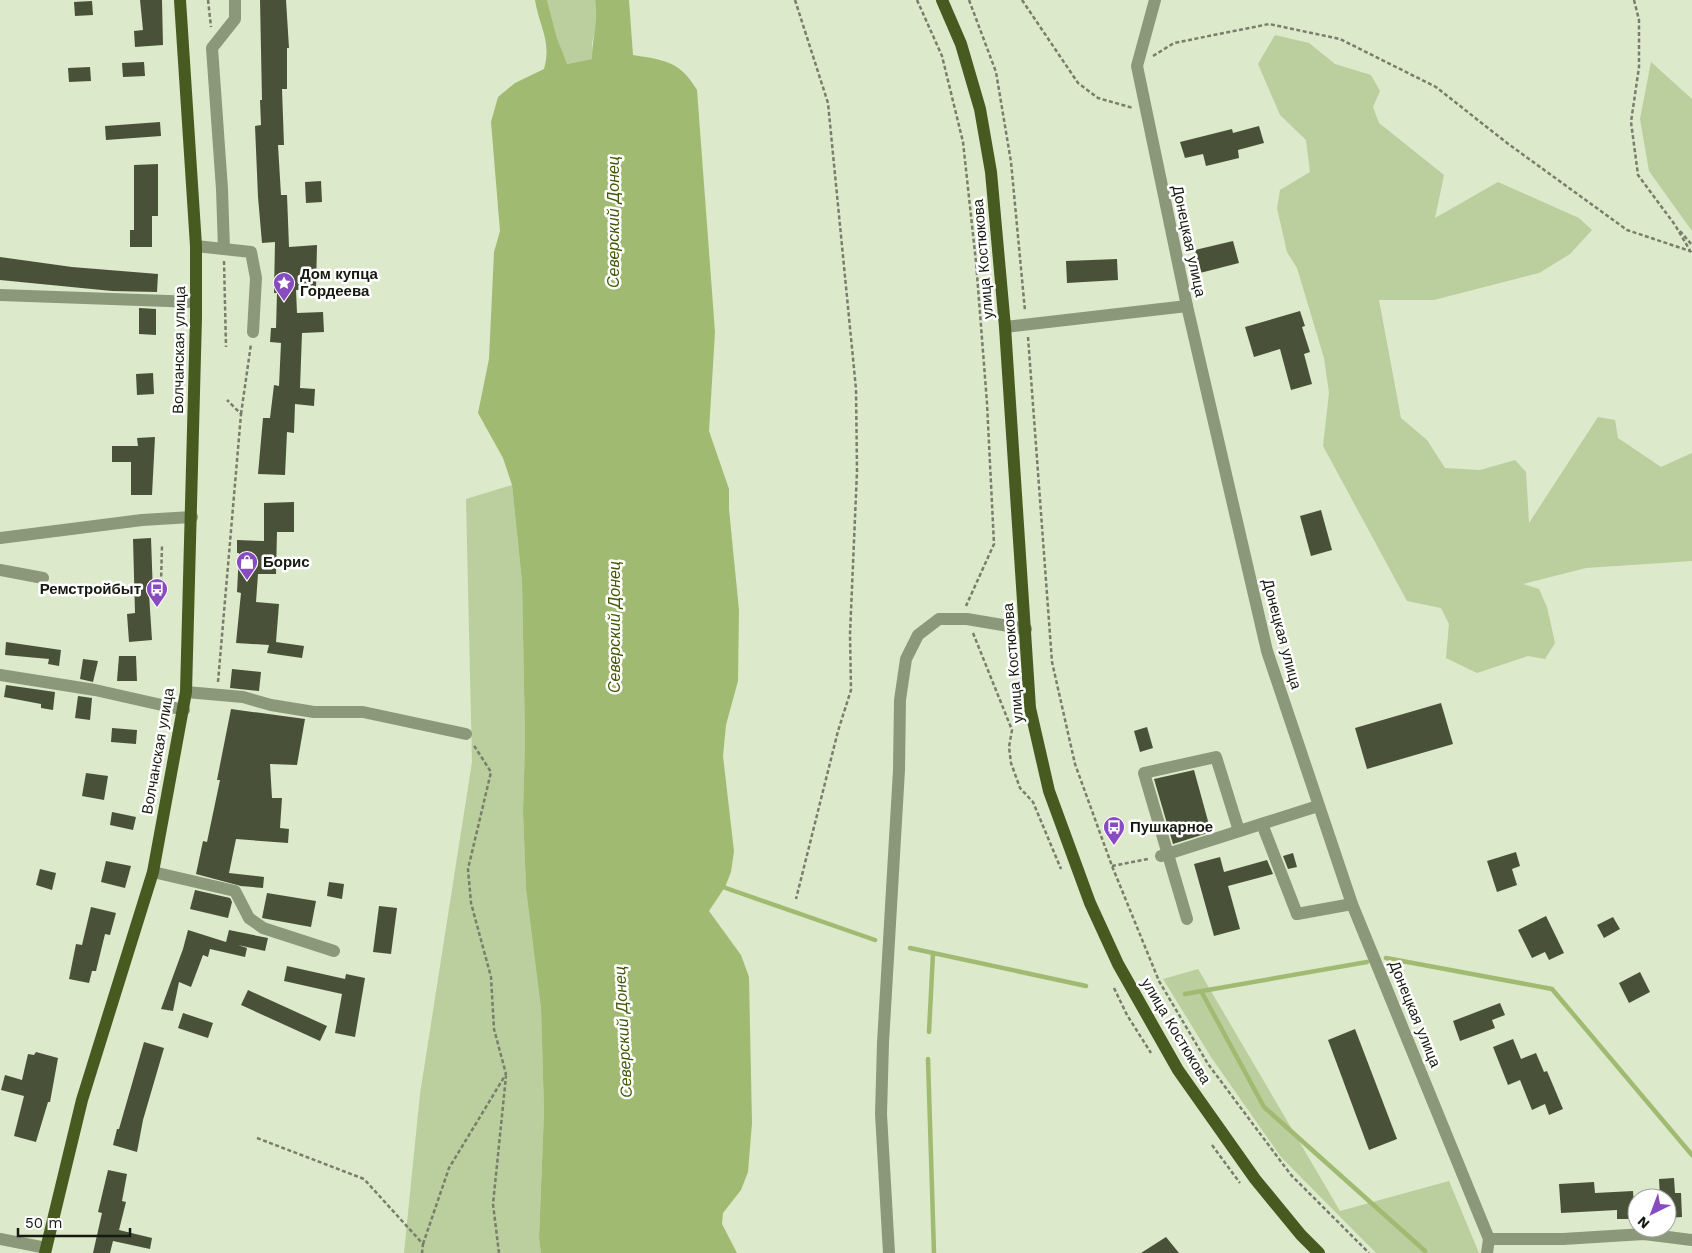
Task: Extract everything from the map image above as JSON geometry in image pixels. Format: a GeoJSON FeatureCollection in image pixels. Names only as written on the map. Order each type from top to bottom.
{"type":"FeatureCollection","features":[{"type":"Feature","properties":{"kind":"main road","name":"Волчанская улица"},"geometry":{"type":"LineString","coordinates":[[45,1251],[82,1100],[153,872],[186,692],[192,517],[196,246],[180,0]]}},
{"type":"Feature","properties":{"kind":"main road","name":"улица Костюкова"},"geometry":{"type":"LineString","coordinates":[[942,0],[961,44],[980,109],[992,172],[1006,326],[1030,708],[1049,791],[1090,903],[1118,964],[1178,1070],[1255,1179],[1301,1235],[1320,1253]]}},
{"type":"Feature","properties":{"kind":"street"},"geometry":{"type":"LineString","coordinates":[[224,249],[222,189],[212,48],[235,19],[235,0]]}},
{"type":"Feature","properties":{"kind":"street","name":"Донецкая улица"},"geometry":{"type":"LineString","coordinates":[[1155,0],[1137,66],[1187,306],[1267,651],[1352,904],[1489,1239]]}},
{"type":"Feature","properties":{"kind":"street"},"geometry":{"type":"LineString","coordinates":[[196,246],[251,252],[256,278],[252,332]]}},
{"type":"Feature","properties":{"kind":"street"},"geometry":{"type":"LineString","coordinates":[[0,295],[196,302]]}},
{"type":"Feature","properties":{"kind":"street"},"geometry":{"type":"LineString","coordinates":[[1006,326],[1187,306]]}},
{"type":"Feature","properties":{"kind":"street"},"geometry":{"type":"LineString","coordinates":[[0,538],[142,520],[192,517]]}},
{"type":"Feature","properties":{"kind":"street"},"geometry":{"type":"LineString","coordinates":[[0,570],[42,578]]}},
{"type":"Feature","properties":{"kind":"street"},"geometry":{"type":"LineString","coordinates":[[889,1253],[882,1114],[887,959],[899,770],[900,700],[906,659],[918,635],[939,618],[967,619],[1026,630]]}},
{"type":"Feature","properties":{"kind":"street"},"geometry":{"type":"LineString","coordinates":[[0,675],[95,690],[184,710]]}},
{"type":"Feature","properties":{"kind":"street"},"geometry":{"type":"LineString","coordinates":[[186,692],[217,694],[314,712],[363,712],[466,734]]}},
{"type":"Feature","properties":{"kind":"street"},"geometry":{"type":"LineString","coordinates":[[1187,919],[1163,855],[1144,773],[1216,757],[1239,831]]}},
{"type":"Feature","properties":{"kind":"street"},"geometry":{"type":"LineString","coordinates":[[1163,855],[1318,806]]}},
{"type":"Feature","properties":{"kind":"street"},"geometry":{"type":"LineString","coordinates":[[1262,824],[1296,914],[1352,904]]}},
{"type":"Feature","properties":{"kind":"street"},"geometry":{"type":"LineString","coordinates":[[153,872],[235,891],[248,918],[263,928],[334,951]]}},
{"type":"Feature","properties":{"kind":"street"},"geometry":{"type":"LineString","coordinates":[[1487,1253],[1489,1239],[1563,1239],[1644,1234],[1692,1240]]}},
{"type":"Feature","properties":{"kind":"street"},"geometry":{"type":"LineString","coordinates":[[0,1239],[45,1251]]}},
{"type":"Feature","properties":{"kind":"path"},"geometry":{"type":"LineString","coordinates":[[208,0],[212,48]]}},
{"type":"Feature","properties":{"kind":"path"},"geometry":{"type":"LineString","coordinates":[[795,0],[828,103],[856,389],[857,471],[850,634],[852,690],[838,731],[796,899]]}},
{"type":"Feature","properties":{"kind":"path"},"geometry":{"type":"LineString","coordinates":[[917,0],[942,56],[963,142],[976,262],[987,402],[994,544],[966,607],[967,619],[1012,730],[1009,747],[1011,763],[1020,788],[1033,802],[1064,874]]}},
{"type":"Feature","properties":{"kind":"path"},"geometry":{"type":"LineString","coordinates":[[969,0],[996,72],[1011,162],[1027,324],[1052,662],[1075,764],[1112,866],[1159,981],[1208,1064],[1290,1175],[1369,1253]]}},
{"type":"Feature","properties":{"kind":"path"},"geometry":{"type":"LineString","coordinates":[[1022,0],[1078,83],[1098,98],[1145,110]]}},
{"type":"Feature","properties":{"kind":"path"},"geometry":{"type":"LineString","coordinates":[[1634,0],[1639,20],[1639,67],[1631,122],[1638,175],[1692,245]]}},
{"type":"Feature","properties":{"kind":"path"},"geometry":{"type":"LineString","coordinates":[[1137,66],[1174,43],[1269,24],[1340,39],[1436,87],[1507,143],[1627,230],[1690,250]]}},
{"type":"Feature","properties":{"kind":"path"},"geometry":{"type":"LineString","coordinates":[[1676,225],[1692,254]]}},
{"type":"Feature","properties":{"kind":"path"},"geometry":{"type":"LineString","coordinates":[[224,249],[226,347]]}},
{"type":"Feature","properties":{"kind":"path"},"geometry":{"type":"LineString","coordinates":[[217,694],[241,414],[252,332]]}},
{"type":"Feature","properties":{"kind":"path"},"geometry":{"type":"LineString","coordinates":[[227,400],[241,414]]}},
{"type":"Feature","properties":{"kind":"path"},"geometry":{"type":"LineString","coordinates":[[161,583],[162,545]]}},
{"type":"Feature","properties":{"kind":"path"},"geometry":{"type":"LineString","coordinates":[[466,734],[491,772],[468,869],[471,903],[491,977],[494,1029],[506,1074],[493,1204],[499,1253]]}},
{"type":"Feature","properties":{"kind":"path"},"geometry":{"type":"LineString","coordinates":[[1112,866],[1163,855]]}},
{"type":"Feature","properties":{"kind":"path"},"geometry":{"type":"LineString","coordinates":[[422,1253],[423,1244],[450,1168],[506,1074]]}},
{"type":"Feature","properties":{"kind":"path"},"geometry":{"type":"LineString","coordinates":[[257,1138],[364,1179],[423,1244]]}},
{"type":"Feature","properties":{"kind":"shaded area"},"geometry":{"type":"Polygon","coordinates":[[[547,0],[595,0],[598,19],[592,43],[592,59],[566,64],[547,0]]]}},
{"type":"Feature","properties":{"kind":"shaded area"},"geometry":{"type":"Polygon","coordinates":[[[1275,35],[1309,43],[1335,64],[1371,75],[1380,91],[1373,107],[1379,123],[1444,175],[1435,218],[1498,182],[1579,218],[1592,230],[1570,254],[1539,273],[1434,300],[1379,300],[1401,418],[1427,440],[1445,468],[1480,470],[1515,460],[1526,472],[1529,523],[1598,417],[1615,420],[1618,438],[1661,467],[1692,453],[1692,561],[1586,568],[1523,584],[1539,589],[1547,607],[1555,643],[1545,659],[1528,656],[1477,673],[1446,658],[1449,624],[1441,608],[1407,601],[1323,446],[1329,393],[1324,358],[1297,268],[1287,252],[1277,208],[1280,190],[1310,172],[1306,140],[1280,115],[1258,64],[1275,35]]]}},
{"type":"Feature","properties":{"kind":"shaded area"},"geometry":{"type":"Polygon","coordinates":[[[1651,62],[1692,99],[1692,231],[1649,171],[1640,119],[1651,62]]]}},
{"type":"Feature","properties":{"kind":"shaded area"},"geometry":{"type":"Polygon","coordinates":[[[512,485],[522,582],[525,740],[523,812],[526,889],[541,1009],[544,1111],[539,1237],[541,1253],[404,1253],[420,1094],[472,762],[466,499],[512,485]]]}},
{"type":"Feature","properties":{"kind":"shaded area"},"geometry":{"type":"Polygon","coordinates":[[[1198,969],[1340,1211],[1449,1181],[1479,1253],[1376,1253],[1281,1157],[1211,1057],[1163,979],[1198,969]]]}},
{"type":"Feature","properties":{"kind":"water","name":"Северский Донец"},"geometry":{"type":"Polygon","coordinates":[[[535,0],[547,0],[557,38],[567,64],[592,59],[596,23],[595,0],[629,0],[633,55],[654,58],[670,64],[684,73],[697,90],[715,332],[709,431],[729,489],[729,509],[739,610],[738,681],[726,725],[723,756],[734,851],[731,872],[725,887],[709,911],[741,955],[749,977],[752,1123],[748,1172],[741,1190],[723,1213],[722,1224],[737,1253],[541,1253],[539,1238],[544,1111],[541,1009],[526,889],[523,812],[525,740],[522,582],[512,485],[503,458],[478,413],[489,359],[494,252],[500,231],[491,122],[498,97],[515,83],[544,69],[547,50],[546,42],[535,0]]]}},
{"type":"Feature","properties":{"kind":"building"},"geometry":{"type":"Polygon","coordinates":[[[140,0],[162,0],[163,45],[135,47],[134,31],[143,30],[140,0]]]}},
{"type":"Feature","properties":{"kind":"building"},"geometry":{"type":"Polygon","coordinates":[[[260,0],[286,0],[289,48],[287,48],[287,89],[282,89],[284,145],[278,145],[281,195],[287,195],[289,247],[317,245],[316,289],[296,290],[297,313],[323,312],[324,332],[302,333],[300,388],[315,389],[314,406],[295,404],[294,433],[287,432],[285,475],[258,474],[263,418],[270,418],[274,385],[279,386],[281,343],[270,342],[271,328],[276,328],[277,293],[274,293],[275,242],[262,243],[258,197],[255,126],[261,125],[260,100],[262,100],[260,0]]]}},
{"type":"Feature","properties":{"kind":"building"},"geometry":{"type":"Polygon","coordinates":[[[92,1],[93,15],[75,16],[74,2],[92,1]]]}},
{"type":"Feature","properties":{"kind":"building"},"geometry":{"type":"Polygon","coordinates":[[[144,62],[145,76],[123,77],[122,63],[144,62]]]}},
{"type":"Feature","properties":{"kind":"building"},"geometry":{"type":"Polygon","coordinates":[[[90,67],[91,81],[69,82],[68,68],[90,67]]]}},
{"type":"Feature","properties":{"kind":"building"},"geometry":{"type":"Polygon","coordinates":[[[160,122],[161,136],[106,140],[105,126],[160,122]]]}},
{"type":"Feature","properties":{"kind":"building"},"geometry":{"type":"Polygon","coordinates":[[[1259,126],[1264,143],[1238,150],[1239,158],[1206,166],[1203,154],[1185,158],[1180,142],[1232,129],[1233,133],[1259,126]]]}},
{"type":"Feature","properties":{"kind":"building"},"geometry":{"type":"Polygon","coordinates":[[[158,164],[158,216],[152,216],[152,247],[130,247],[130,230],[134,230],[134,165],[158,164]]]}},
{"type":"Feature","properties":{"kind":"building"},"geometry":{"type":"Polygon","coordinates":[[[321,181],[322,202],[306,203],[305,182],[321,181]]]}},
{"type":"Feature","properties":{"kind":"building"},"geometry":{"type":"Polygon","coordinates":[[[1233,241],[1239,263],[1200,273],[1195,250],[1233,241]]]}},
{"type":"Feature","properties":{"kind":"building"},"geometry":{"type":"Polygon","coordinates":[[[0,257],[72,267],[158,274],[157,292],[112,291],[0,280],[0,257]]]}},
{"type":"Feature","properties":{"kind":"building"},"geometry":{"type":"Polygon","coordinates":[[[1117,259],[1118,280],[1067,283],[1066,261],[1117,259]]]}},
{"type":"Feature","properties":{"kind":"building"},"geometry":{"type":"Polygon","coordinates":[[[139,308],[156,309],[156,335],[139,334],[139,308]]]}},
{"type":"Feature","properties":{"kind":"building"},"geometry":{"type":"Polygon","coordinates":[[[1300,311],[1305,326],[1302,327],[1310,352],[1304,354],[1312,384],[1291,390],[1280,349],[1254,357],[1245,327],[1300,311]]]}},
{"type":"Feature","properties":{"kind":"building"},"geometry":{"type":"Polygon","coordinates":[[[153,373],[154,394],[137,395],[136,374],[153,373]]]}},
{"type":"Feature","properties":{"kind":"building"},"geometry":{"type":"Polygon","coordinates":[[[155,437],[152,495],[131,495],[131,462],[112,462],[112,446],[138,446],[137,438],[155,437]]]}},
{"type":"Feature","properties":{"kind":"building"},"geometry":{"type":"Polygon","coordinates":[[[294,502],[294,532],[277,532],[276,574],[258,574],[256,602],[279,604],[276,642],[304,646],[302,658],[267,653],[269,645],[236,643],[241,593],[237,592],[239,553],[237,553],[237,540],[264,541],[264,503],[294,502]]]}},
{"type":"Feature","properties":{"kind":"building"},"geometry":{"type":"Polygon","coordinates":[[[1321,510],[1332,550],[1311,556],[1300,516],[1321,510]]]}},
{"type":"Feature","properties":{"kind":"building"},"geometry":{"type":"Polygon","coordinates":[[[151,538],[153,594],[149,594],[152,640],[129,642],[127,614],[135,613],[133,539],[151,538]]]}},
{"type":"Feature","properties":{"kind":"building"},"geometry":{"type":"Polygon","coordinates":[[[6,642],[61,650],[59,666],[48,664],[49,659],[5,655],[6,642]]]}},
{"type":"Feature","properties":{"kind":"building"},"geometry":{"type":"Polygon","coordinates":[[[119,656],[136,656],[137,681],[117,681],[119,656]]]}},
{"type":"Feature","properties":{"kind":"building"},"geometry":{"type":"Polygon","coordinates":[[[83,659],[98,661],[93,682],[80,679],[83,659]]]}},
{"type":"Feature","properties":{"kind":"building"},"geometry":{"type":"Polygon","coordinates":[[[232,669],[261,672],[259,691],[230,688],[232,669]]]}},
{"type":"Feature","properties":{"kind":"building"},"geometry":{"type":"Polygon","coordinates":[[[6,685],[55,692],[53,710],[41,708],[41,704],[4,697],[6,685]]]}},
{"type":"Feature","properties":{"kind":"building"},"geometry":{"type":"Polygon","coordinates":[[[78,696],[92,698],[90,720],[75,718],[78,696]]]}},
{"type":"Feature","properties":{"kind":"building"},"geometry":{"type":"Polygon","coordinates":[[[1441,703],[1453,744],[1367,769],[1355,728],[1441,703]]]}},
{"type":"Feature","properties":{"kind":"building"},"geometry":{"type":"Polygon","coordinates":[[[231,709],[305,719],[297,765],[270,764],[272,798],[282,798],[280,828],[289,829],[288,843],[236,839],[229,873],[264,877],[263,888],[241,886],[196,874],[203,841],[207,842],[220,780],[217,780],[231,709]]]}},
{"type":"Feature","properties":{"kind":"building"},"geometry":{"type":"Polygon","coordinates":[[[1147,727],[1153,748],[1140,752],[1134,731],[1147,727]]]}},
{"type":"Feature","properties":{"kind":"building"},"geometry":{"type":"Polygon","coordinates":[[[112,728],[137,730],[136,744],[111,742],[112,728]]]}},
{"type":"Feature","properties":{"kind":"building"},"geometry":{"type":"Polygon","coordinates":[[[1194,770],[1211,832],[1173,844],[1154,779],[1194,770]]]}},
{"type":"Feature","properties":{"kind":"building"},"geometry":{"type":"Polygon","coordinates":[[[86,773],[108,776],[104,800],[82,796],[86,773]]]}},
{"type":"Feature","properties":{"kind":"building"},"geometry":{"type":"Polygon","coordinates":[[[112,812],[136,817],[133,830],[110,825],[112,812]]]}},
{"type":"Feature","properties":{"kind":"building"},"geometry":{"type":"Polygon","coordinates":[[[1516,852],[1520,866],[1512,869],[1517,885],[1497,892],[1487,861],[1516,852]]]}},
{"type":"Feature","properties":{"kind":"building"},"geometry":{"type":"Polygon","coordinates":[[[1293,853],[1297,867],[1288,869],[1283,856],[1293,853]]]}},
{"type":"Feature","properties":{"kind":"building"},"geometry":{"type":"Polygon","coordinates":[[[1220,857],[1224,872],[1267,860],[1273,874],[1228,886],[1240,929],[1214,936],[1194,864],[1220,857]]]}},
{"type":"Feature","properties":{"kind":"building"},"geometry":{"type":"Polygon","coordinates":[[[106,861],[131,866],[125,888],[101,882],[106,861]]]}},
{"type":"Feature","properties":{"kind":"building"},"geometry":{"type":"Polygon","coordinates":[[[40,869],[56,873],[52,890],[36,885],[40,869]]]}},
{"type":"Feature","properties":{"kind":"building"},"geometry":{"type":"Polygon","coordinates":[[[329,882],[344,884],[342,899],[327,896],[329,882]]]}},
{"type":"Feature","properties":{"kind":"building"},"geometry":{"type":"Polygon","coordinates":[[[195,890],[230,898],[232,902],[228,918],[190,909],[195,890]]]}},
{"type":"Feature","properties":{"kind":"building"},"geometry":{"type":"Polygon","coordinates":[[[267,893],[316,901],[311,927],[262,918],[267,893]]]}},
{"type":"Feature","properties":{"kind":"building"},"geometry":{"type":"Polygon","coordinates":[[[379,906],[397,908],[391,954],[373,952],[379,906]]]}},
{"type":"Feature","properties":{"kind":"building"},"geometry":{"type":"Polygon","coordinates":[[[91,907],[116,913],[110,935],[105,934],[96,971],[92,971],[89,983],[69,979],[76,944],[82,945],[91,907]]]}},
{"type":"Feature","properties":{"kind":"building"},"geometry":{"type":"Polygon","coordinates":[[[1546,916],[1564,953],[1549,960],[1545,952],[1532,958],[1518,930],[1546,916]]]}},
{"type":"Feature","properties":{"kind":"building"},"geometry":{"type":"Polygon","coordinates":[[[1613,917],[1620,929],[1604,938],[1597,925],[1613,917]]]}},
{"type":"Feature","properties":{"kind":"building"},"geometry":{"type":"Polygon","coordinates":[[[188,930],[226,942],[229,930],[268,938],[265,951],[238,945],[247,948],[245,957],[210,949],[208,957],[203,955],[191,987],[179,982],[173,1011],[161,1009],[183,949],[188,930]]]}},
{"type":"Feature","properties":{"kind":"building"},"geometry":{"type":"Polygon","coordinates":[[[287,966],[345,979],[346,974],[365,978],[355,1037],[335,1033],[342,994],[284,981],[287,966]]]}},
{"type":"Feature","properties":{"kind":"building"},"geometry":{"type":"Polygon","coordinates":[[[1640,972],[1650,992],[1629,1003],[1619,983],[1640,972]]]}},
{"type":"Feature","properties":{"kind":"building"},"geometry":{"type":"Polygon","coordinates":[[[248,990],[327,1026],[320,1041],[241,1005],[248,990]]]}},
{"type":"Feature","properties":{"kind":"building"},"geometry":{"type":"Polygon","coordinates":[[[1500,1003],[1505,1015],[1492,1020],[1495,1028],[1460,1041],[1453,1021],[1500,1003]]]}},
{"type":"Feature","properties":{"kind":"building"},"geometry":{"type":"Polygon","coordinates":[[[183,1013],[213,1023],[208,1038],[178,1028],[183,1013]]]}},
{"type":"Feature","properties":{"kind":"building"},"geometry":{"type":"Polygon","coordinates":[[[1355,1029],[1397,1139],[1369,1150],[1328,1040],[1355,1029]]]}},
{"type":"Feature","properties":{"kind":"building"},"geometry":{"type":"Polygon","coordinates":[[[1513,1039],[1521,1059],[1536,1053],[1544,1072],[1547,1071],[1563,1109],[1549,1115],[1545,1104],[1532,1110],[1520,1080],[1508,1085],[1493,1047],[1513,1039]]]}},
{"type":"Feature","properties":{"kind":"building"},"geometry":{"type":"Polygon","coordinates":[[[144,1042],[164,1048],[143,1120],[137,1152],[113,1145],[144,1042]]]}},
{"type":"Feature","properties":{"kind":"building"},"geometry":{"type":"Polygon","coordinates":[[[36,1052],[58,1058],[50,1102],[48,1102],[36,1142],[14,1136],[24,1096],[1,1090],[5,1075],[22,1080],[28,1054],[34,1055],[36,1052]]]}},
{"type":"Feature","properties":{"kind":"building"},"geometry":{"type":"Polygon","coordinates":[[[108,1170],[127,1174],[122,1201],[126,1202],[119,1230],[152,1238],[150,1249],[113,1241],[110,1253],[93,1253],[102,1213],[98,1212],[108,1170]]]}},
{"type":"Feature","properties":{"kind":"building"},"geometry":{"type":"Polygon","coordinates":[[[1674,1178],[1675,1188],[1659,1188],[1659,1179],[1674,1178]]]}},
{"type":"Feature","properties":{"kind":"building"},"geometry":{"type":"Polygon","coordinates":[[[1594,1182],[1595,1193],[1627,1191],[1627,1219],[1617,1219],[1617,1210],[1561,1213],[1559,1184],[1594,1182]]]}},
{"type":"Feature","properties":{"kind":"building"},"geometry":{"type":"Polygon","coordinates":[[[1677,1193],[1681,1193],[1682,1217],[1677,1217],[1677,1193]]]}},
{"type":"Feature","properties":{"kind":"building"},"geometry":{"type":"Polygon","coordinates":[[[1166,1237],[1179,1253],[1141,1253],[1166,1237]]]}},
{"type":"Feature","properties":{"kind":"waterway"},"geometry":{"type":"LineString","coordinates":[[720,886],[875,940]]}},
{"type":"Feature","properties":{"kind":"waterway"},"geometry":{"type":"LineString","coordinates":[[910,948],[1086,986]]}},
{"type":"Feature","properties":{"kind":"waterway"},"geometry":{"type":"LineString","coordinates":[[929,1032],[933,953]]}},
{"type":"Feature","properties":{"kind":"waterway"},"geometry":{"type":"LineString","coordinates":[[1386,958],[1552,989],[1692,1155]]}},
{"type":"Feature","properties":{"kind":"waterway"},"geometry":{"type":"LineString","coordinates":[[1185,994],[1367,962]]}},
{"type":"Feature","properties":{"kind":"waterway"},"geometry":{"type":"LineString","coordinates":[[1201,991],[1264,1107],[1425,1251]]}},
{"type":"Feature","properties":{"kind":"waterway"},"geometry":{"type":"LineString","coordinates":[[928,1059],[934,1253]]}},
{"type":"Feature","properties":{"kind":"place","name":"Дом купца Гордеева"},"geometry":{"type":"Point","coordinates":[284,302]}},
{"type":"Feature","properties":{"kind":"place","name":"Борис"},"geometry":{"type":"Point","coordinates":[247,581]}},
{"type":"Feature","properties":{"kind":"place","name":"Ремстройбыт"},"geometry":{"type":"Point","coordinates":[157,608]}},
{"type":"Feature","properties":{"kind":"place","name":"Пушкарное"},"geometry":{"type":"Point","coordinates":[1114,846]}}]}
